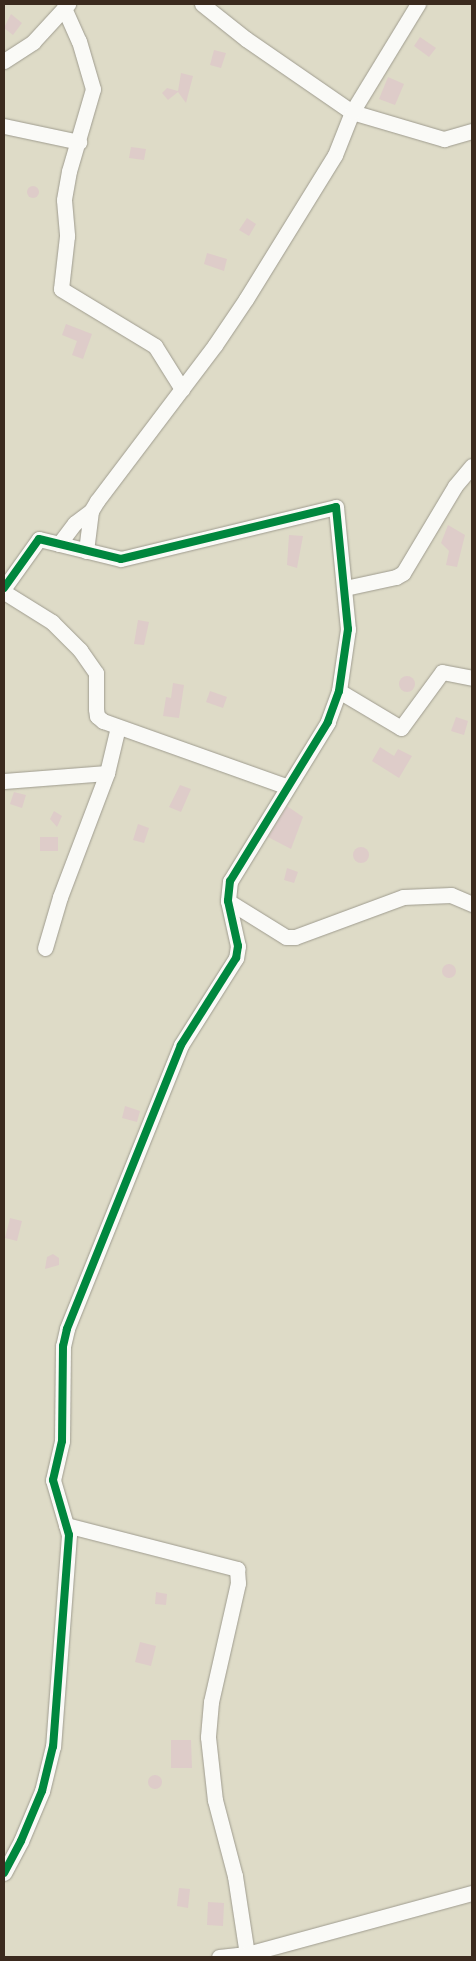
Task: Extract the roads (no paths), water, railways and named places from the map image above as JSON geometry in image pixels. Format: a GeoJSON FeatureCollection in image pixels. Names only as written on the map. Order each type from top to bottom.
{"type":"FeatureCollection","features":[{"type":"Feature","properties":{"kind":"street"},"geometry":{"type":"LineString","coordinates":[[202,4],[246,39],[352,112],[444,139],[472,130]]}},
{"type":"Feature","properties":{"kind":"street"},"geometry":{"type":"LineString","coordinates":[[60,544],[75,523],[90,511],[182,389],[246,299],[335,155],[352,112],[418,4]]}},
{"type":"Feature","properties":{"kind":"street"},"geometry":{"type":"LineString","coordinates":[[4,62],[34,42],[66,6],[94,89],[64,200],[67,236],[61,289],[155,346],[182,389]]}},
{"type":"Feature","properties":{"kind":"street"},"geometry":{"type":"LineString","coordinates":[[4,126],[79,142]]}},
{"type":"Feature","properties":{"kind":"street"},"geometry":{"type":"LineString","coordinates":[[345,588],[396,577],[403,573],[455,486],[472,466]]}},
{"type":"Feature","properties":{"kind":"street"},"geometry":{"type":"LineString","coordinates":[[4,1873],[21,1841],[42,1791],[53,1746],[66,1595],[69,1535],[53,1480],[62,1440],[64,1414],[62,1346],[180,1044],[236,958],[238,946],[228,901],[230,881],[286,786],[328,722],[339,691],[348,629],[336,507],[121,559],[39,539],[34,542],[4,590],[52,622],[80,650],[98,680],[97,716],[118,727],[286,786]]}},
{"type":"Feature","properties":{"kind":"street"},"geometry":{"type":"LineString","coordinates":[[86,552],[90,511]]}},
{"type":"Feature","properties":{"kind":"street"},"geometry":{"type":"LineString","coordinates":[[339,691],[400,728],[442,672],[472,678]]}},
{"type":"Feature","properties":{"kind":"street"},"geometry":{"type":"LineString","coordinates":[[45,948],[60,897],[107,773],[118,727]]}},
{"type":"Feature","properties":{"kind":"street"},"geometry":{"type":"LineString","coordinates":[[4,781],[107,773]]}},
{"type":"Feature","properties":{"kind":"street"},"geometry":{"type":"LineString","coordinates":[[228,901],[286,937],[295,937],[403,897],[451,895],[472,904]]}},
{"type":"Feature","properties":{"kind":"street"},"geometry":{"type":"LineString","coordinates":[[66,1525],[237,1569],[238,1583],[211,1702],[208,1738],[215,1800],[235,1876],[247,1954]]}},
{"type":"Feature","properties":{"kind":"street"},"geometry":{"type":"LineString","coordinates":[[219,1957],[247,1954],[472,1892]]}}]}
